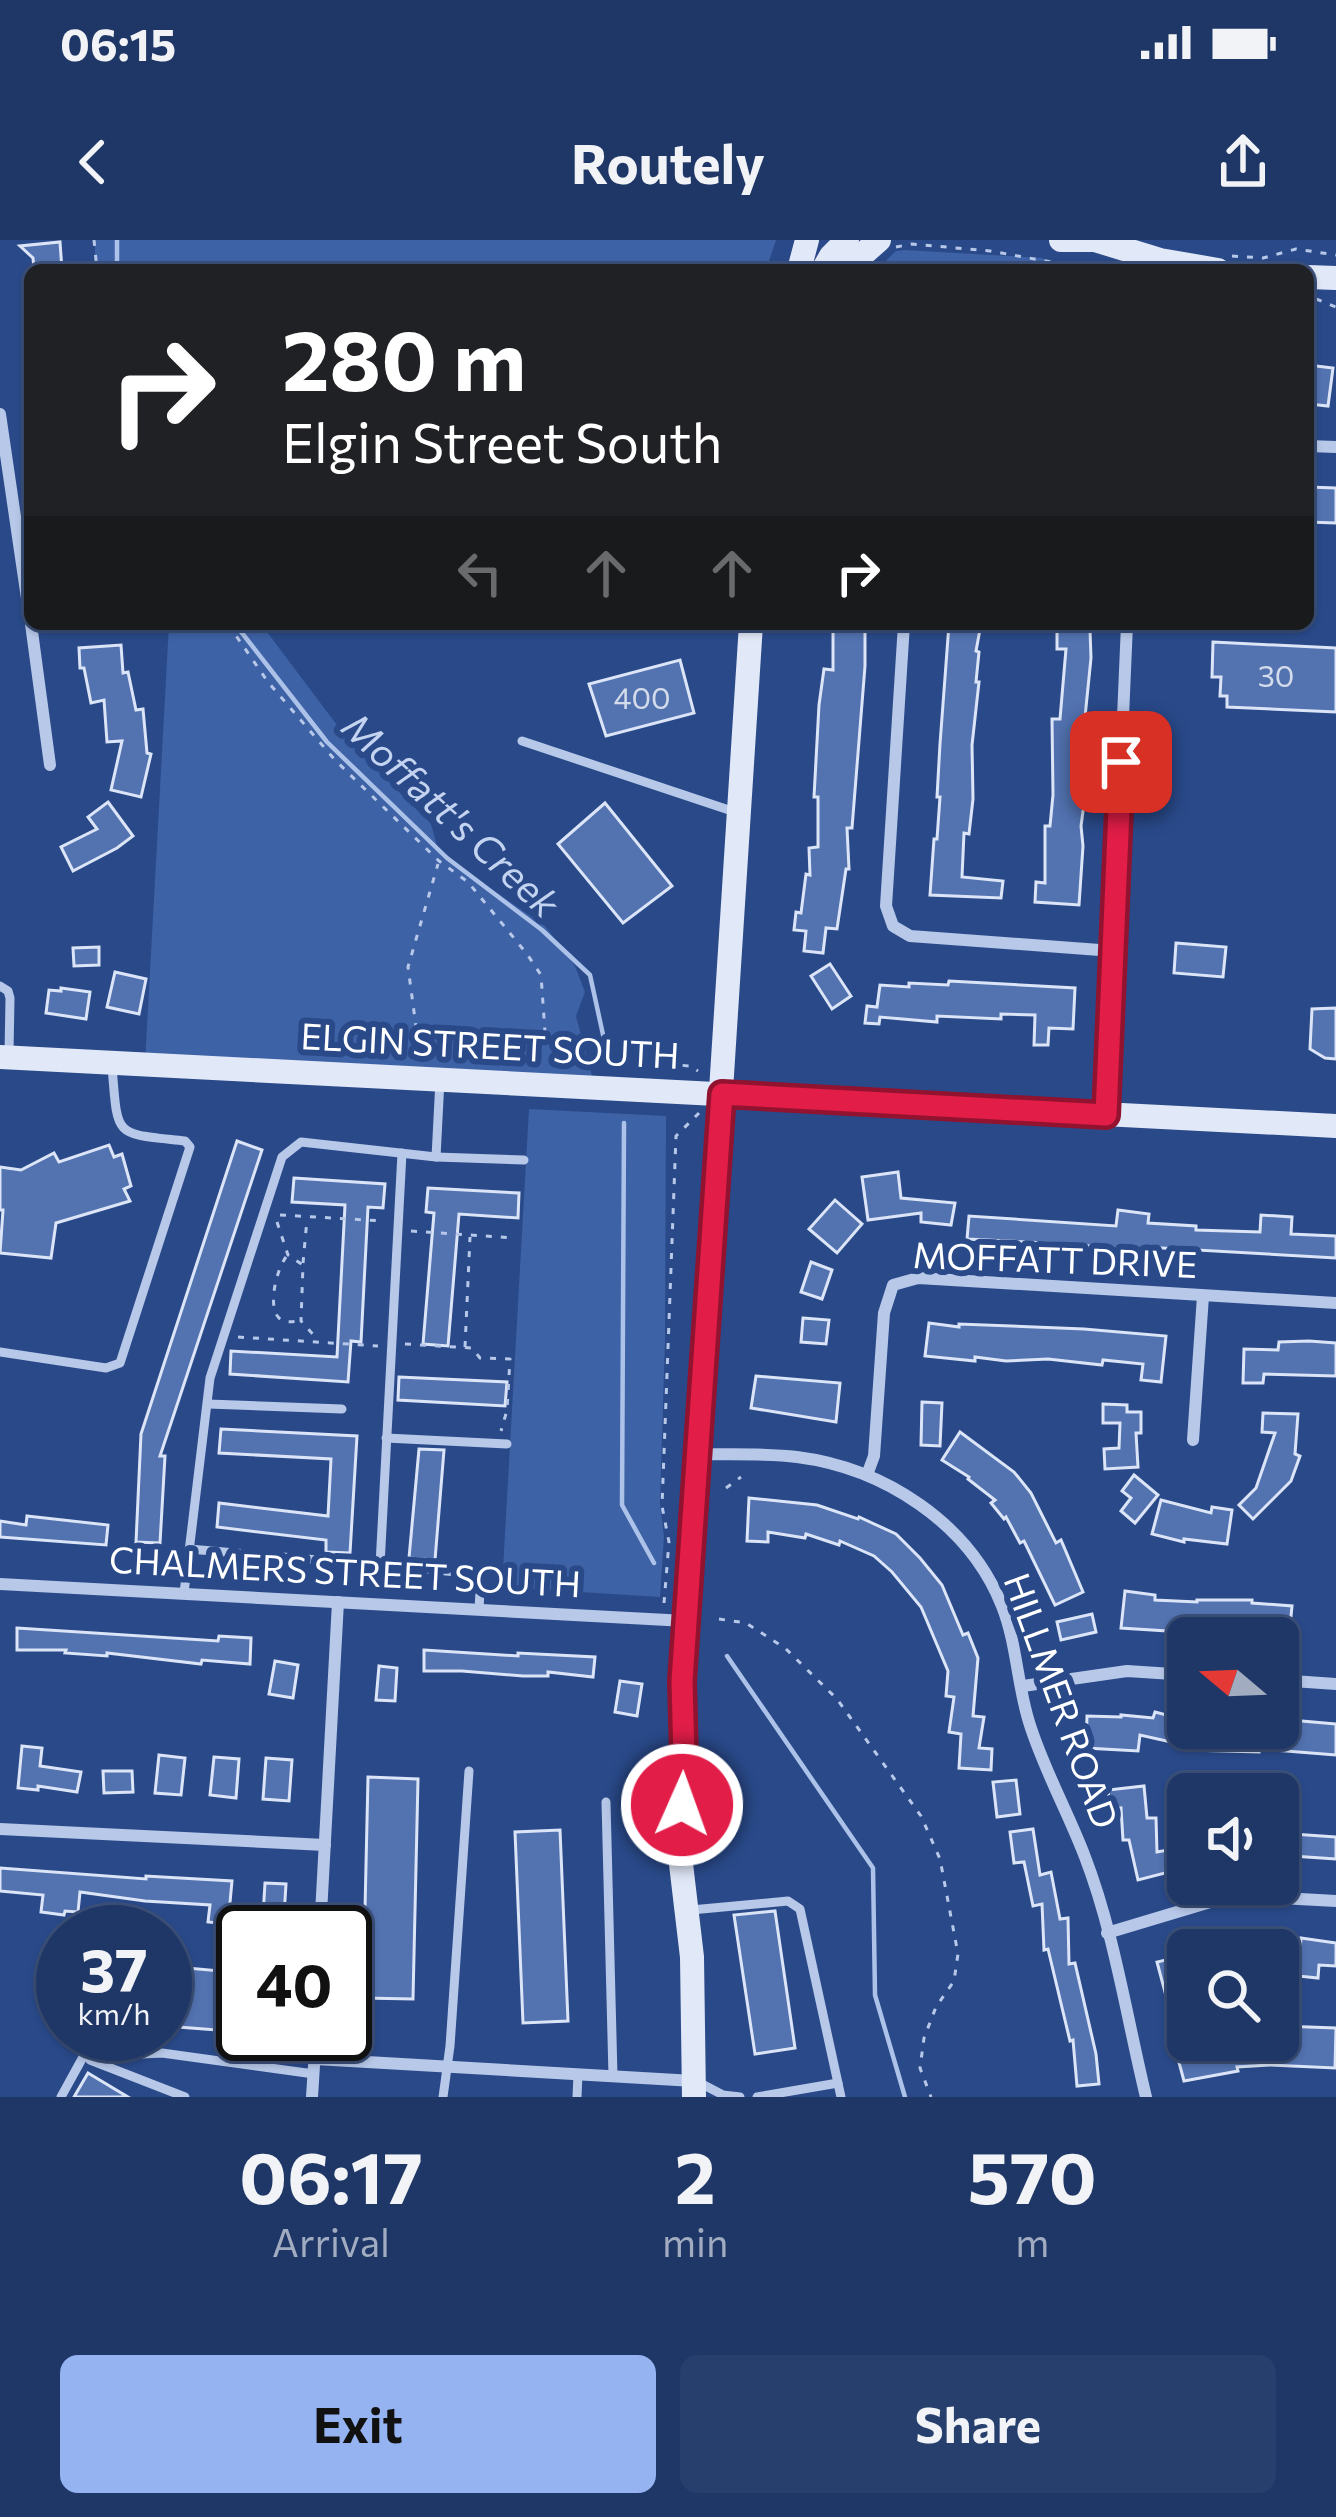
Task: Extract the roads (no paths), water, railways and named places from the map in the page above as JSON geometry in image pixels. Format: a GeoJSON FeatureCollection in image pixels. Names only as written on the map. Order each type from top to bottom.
{"type":"FeatureCollection","features":[{"type":"Feature","properties":{"kind":"street"},"geometry":{"type":"LineString","coordinates":[[826,264],[847,240]]}},
{"type":"Feature","properties":{"kind":"street"},"geometry":{"type":"LineString","coordinates":[[1061,240],[1094,240],[1160,260],[1222,263]]}},
{"type":"Feature","properties":{"kind":"street"},"geometry":{"type":"LineString","coordinates":[[854,264],[886,244]]}},
{"type":"Feature","properties":{"kind":"street"},"geometry":{"type":"LineString","coordinates":[[0,415],[6,494],[24,589]]}},
{"type":"Feature","properties":{"kind":"street"},"geometry":{"type":"LineString","coordinates":[[31,630],[50,765]]}},
{"type":"Feature","properties":{"kind":"street"},"geometry":{"type":"LineString","coordinates":[[315,2066],[613,2076],[694,2089],[692,1957],[681,1843],[682,1681],[751,630]]}},
{"type":"Feature","properties":{"kind":"street"},"geometry":{"type":"LineString","coordinates":[[904,630],[886,905],[893,926],[910,936],[1113,951]]}},
{"type":"Feature","properties":{"kind":"street"},"geometry":{"type":"LineString","coordinates":[[1106,1115],[1127,630]]}},
{"type":"Feature","properties":{"kind":"street","name":"ELGIN STREET SOUTH"},"geometry":{"type":"LineString","coordinates":[[4,1057],[1336,1126]]}},
{"type":"Feature","properties":{"kind":"street","name":"MOFFATT DRIVE"},"geometry":{"type":"LineString","coordinates":[[867,1475],[874,1456],[884,1313],[893,1285],[918,1278],[1336,1303]]}},
{"type":"Feature","properties":{"kind":"street"},"geometry":{"type":"LineString","coordinates":[[1193,1440],[1203,1295]]}},
{"type":"Feature","properties":{"kind":"street","name":"HILLMER ROAD"},"geometry":{"type":"LineString","coordinates":[[697,1454],[795,1456],[835,1464],[912,1499],[968,1547],[1001,1603],[1028,1721],[1087,1861],[1146,2097]]}},
{"type":"Feature","properties":{"kind":"street","name":"CHALMERS STREET SOUTH"},"geometry":{"type":"LineString","coordinates":[[0,1583],[686,1621]]}},
{"type":"Feature","properties":{"kind":"street"},"geometry":{"type":"LineString","coordinates":[[322,1905],[338,1602]]}},
{"type":"Feature","properties":{"kind":"street"},"geometry":{"type":"LineString","coordinates":[[1023,1686],[1126,1671],[1167,1674]]}},
{"type":"Feature","properties":{"kind":"street"},"geometry":{"type":"LineString","coordinates":[[1299,1681],[1336,1684]]}},
{"type":"Feature","properties":{"kind":"street"},"geometry":{"type":"LineString","coordinates":[[0,1828],[325,1845]]}},
{"type":"Feature","properties":{"kind":"street"},"geometry":{"type":"LineString","coordinates":[[1107,1933],[1216,1900],[1245,1896],[1336,1901]]}},
{"type":"Feature","properties":{"kind":"street"},"geometry":{"type":"LineString","coordinates":[[312,2097],[315,2061]]}},
{"type":"Feature","properties":{"kind":"lane"},"geometry":{"type":"LineString","coordinates":[[522,741],[738,813]]}},
{"type":"Feature","properties":{"kind":"lane"},"geometry":{"type":"LineString","coordinates":[[0,986],[10,998],[4,1057]]}},
{"type":"Feature","properties":{"kind":"lane"},"geometry":{"type":"LineString","coordinates":[[0,1352],[106,1367],[120,1363],[190,1147],[185,1141],[123,1130],[116,1118],[112,1063]]}},
{"type":"Feature","properties":{"kind":"lane"},"geometry":{"type":"LineString","coordinates":[[436,1157],[440,1080]]}},
{"type":"Feature","properties":{"kind":"lane"},"geometry":{"type":"LineString","coordinates":[[184,1593],[210,1378],[282,1157],[301,1142],[436,1157],[524,1160]]}},
{"type":"Feature","properties":{"kind":"lane"},"geometry":{"type":"LineString","coordinates":[[380,1565],[402,1153]]}},
{"type":"Feature","properties":{"kind":"lane"},"geometry":{"type":"LineString","coordinates":[[208,1404],[342,1409]]}},
{"type":"Feature","properties":{"kind":"lane"},"geometry":{"type":"LineString","coordinates":[[386,1438],[507,1444]]}},
{"type":"Feature","properties":{"kind":"lane"},"geometry":{"type":"LineString","coordinates":[[189,1550],[481,1574],[479,1609]]}},
{"type":"Feature","properties":{"kind":"lane"},"geometry":{"type":"LineString","coordinates":[[442,2097],[469,1771]]}},
{"type":"Feature","properties":{"kind":"lane"},"geometry":{"type":"LineString","coordinates":[[606,1802],[613,2076]]}},
{"type":"Feature","properties":{"kind":"lane"},"geometry":{"type":"LineString","coordinates":[[686,1910],[788,1901],[800,1910],[841,2097]]}},
{"type":"Feature","properties":{"kind":"lane"},"geometry":{"type":"LineString","coordinates":[[192,2056],[315,2066]]}},
{"type":"Feature","properties":{"kind":"lane"},"geometry":{"type":"LineString","coordinates":[[61,2097],[81,2061]]}},
{"type":"Feature","properties":{"kind":"lane"},"geometry":{"type":"LineString","coordinates":[[93,2061],[185,2097]]}},
{"type":"Feature","properties":{"kind":"lane"},"geometry":{"type":"LineString","coordinates":[[577,2097],[578,2074]]}},
{"type":"Feature","properties":{"kind":"lane"},"geometry":{"type":"LineString","coordinates":[[757,2097],[838,2083]]}},
{"type":"Feature","properties":{"kind":"lane"},"geometry":{"type":"LineString","coordinates":[[694,2089],[740,2097]]}},
{"type":"Feature","properties":{"kind":"waterway","name":"Moffatt's Creek"},"geometry":{"type":"LineString","coordinates":[[117,240],[117,264]]}},
{"type":"Feature","properties":{"kind":"waterway","name":"Moffatt's Creek"},"geometry":{"type":"LineString","coordinates":[[240,630],[327,742],[447,858],[542,930],[590,975],[607,1053]]}},
{"type":"Feature","properties":{"kind":"waterway","name":"Moffatt's Creek"},"geometry":{"type":"LineString","coordinates":[[624,1123],[622,1505],[654,1563]]}},
{"type":"Feature","properties":{"kind":"waterway","name":"Moffatt's Creek"},"geometry":{"type":"LineString","coordinates":[[727,1656],[873,1868],[875,1995],[905,2097]]}}]}
